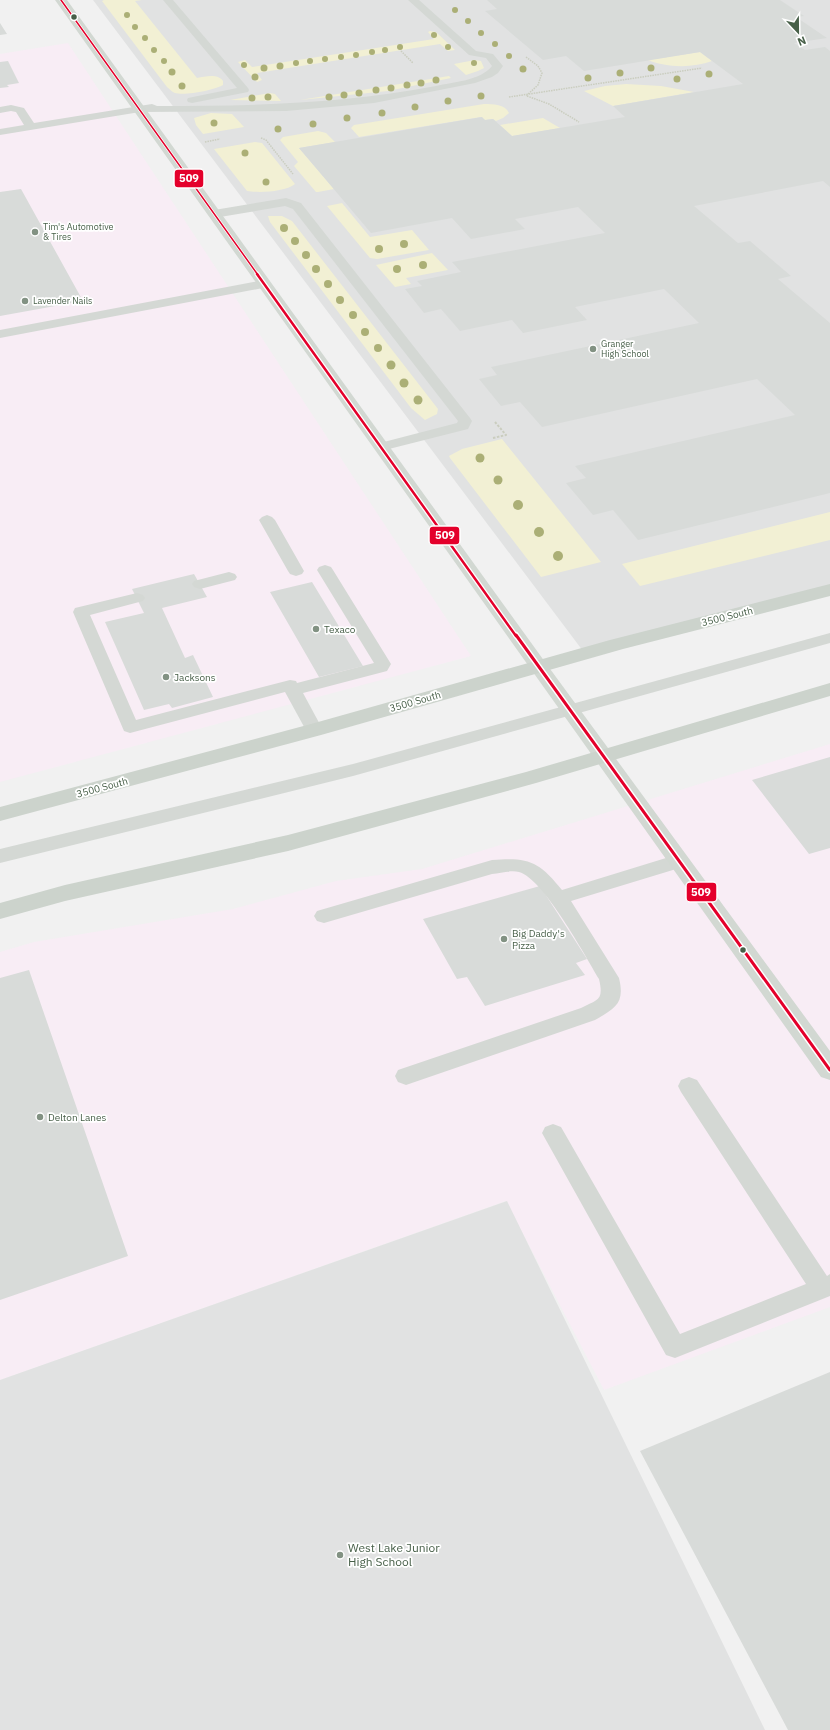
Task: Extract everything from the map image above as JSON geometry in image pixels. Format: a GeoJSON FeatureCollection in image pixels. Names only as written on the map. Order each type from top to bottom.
{"type":"FeatureCollection","features":[{"type":"Feature","properties":{"kind":"main road","name":"3500 South"},"geometry":{"type":"LineString","coordinates":[[0,814],[314,730],[617,644],[830,590]]}},
{"type":"Feature","properties":{"kind":"main road"},"geometry":{"type":"LineString","coordinates":[[0,911],[65,893],[288,843],[502,786],[830,689]]}},
{"type":"Feature","properties":{"kind":"street"},"geometry":{"type":"LineString","coordinates":[[61,0],[538,666],[830,1070]]}},
{"type":"Feature","properties":{"kind":"lane"},"geometry":{"type":"LineString","coordinates":[[0,132],[244,90],[168,0]]}},
{"type":"Feature","properties":{"kind":"lane"},"geometry":{"type":"LineString","coordinates":[[139,109],[300,107],[336,104],[406,95],[467,82],[486,76],[495,71],[498,66],[490,56],[473,53],[413,0]]}},
{"type":"Feature","properties":{"kind":"lane"},"geometry":{"type":"LineString","coordinates":[[0,110],[11,108],[20,110],[31,127]]}},
{"type":"Feature","properties":{"kind":"lane"},"geometry":{"type":"LineString","coordinates":[[214,214],[286,202],[297,206],[465,421],[463,426],[381,447]]}},
{"type":"Feature","properties":{"kind":"lane"},"geometry":{"type":"LineString","coordinates":[[0,334],[264,284]]}},
{"type":"Feature","properties":{"kind":"lane"},"geometry":{"type":"LineString","coordinates":[[266,520],[296,571]]}},
{"type":"Feature","properties":{"kind":"lane"},"geometry":{"type":"LineString","coordinates":[[137,598],[81,612],[130,727],[381,667],[383,664],[325,570]]}},
{"type":"Feature","properties":{"kind":"lane"},"geometry":{"type":"LineString","coordinates":[[200,584],[229,577]]}},
{"type":"Feature","properties":{"kind":"lane"},"geometry":{"type":"LineString","coordinates":[[0,856],[353,770],[830,638]]}},
{"type":"Feature","properties":{"kind":"lane"},"geometry":{"type":"LineString","coordinates":[[291,688],[314,730]]}},
{"type":"Feature","properties":{"kind":"lane"},"geometry":{"type":"LineString","coordinates":[[558,898],[679,861]]}},
{"type":"Feature","properties":{"kind":"lane"},"geometry":{"type":"LineString","coordinates":[[324,916],[492,867],[512,865],[527,867],[537,872],[558,898],[609,978],[612,992],[606,1004],[588,1014],[406,1076]]}},
{"type":"Feature","properties":{"kind":"lane"},"geometry":{"type":"LineString","coordinates":[[553,1133],[675,1347],[826,1287],[690,1086]]}},
{"type":"Feature","properties":{"kind":"path"},"geometry":{"type":"LineString","coordinates":[[401,51],[413,63]]}},
{"type":"Feature","properties":{"kind":"path"},"geometry":{"type":"LineString","coordinates":[[579,122],[549,104],[526,96],[543,91],[702,68]]}},
{"type":"Feature","properties":{"kind":"path"},"geometry":{"type":"LineString","coordinates":[[260,137],[266,140],[294,175]]}},
{"type":"Feature","properties":{"kind":"path"},"geometry":{"type":"LineString","coordinates":[[206,142],[221,139]]}},
{"type":"Feature","properties":{"kind":"shaded area","name":"Granger High School"},"geometry":{"type":"Polygon","coordinates":[[[93,0],[830,0],[830,589],[586,655],[93,0]]]}},
{"type":"Feature","properties":{"kind":"shaded area"},"geometry":{"type":"Polygon","coordinates":[[[142,0],[135,1],[197,78],[211,76],[218,77],[223,81],[223,85],[214,89],[200,92],[180,94],[173,92],[167,87],[102,1],[142,0]]]}},
{"type":"Feature","properties":{"kind":"shaded area"},"geometry":{"type":"Polygon","coordinates":[[[428,32],[436,32],[455,50],[448,51],[440,44],[257,73],[262,80],[257,82],[238,62],[245,60],[252,67],[434,39],[428,32]]]}},
{"type":"Feature","properties":{"kind":"shaded area"},"geometry":{"type":"Polygon","coordinates":[[[68,43],[471,656],[0,782],[0,54],[68,43]]]}},
{"type":"Feature","properties":{"kind":"shaded area"},"geometry":{"type":"Polygon","coordinates":[[[700,52],[712,61],[697,65],[672,66],[655,63],[648,60],[700,52]]]}},
{"type":"Feature","properties":{"kind":"shaded area"},"geometry":{"type":"Polygon","coordinates":[[[475,60],[481,61],[484,68],[466,75],[454,64],[475,60]]]}},
{"type":"Feature","properties":{"kind":"shaded area"},"geometry":{"type":"Polygon","coordinates":[[[449,76],[451,78],[388,91],[300,100],[449,76]]]}},
{"type":"Feature","properties":{"kind":"shaded area"},"geometry":{"type":"Polygon","coordinates":[[[626,84],[661,86],[694,92],[613,106],[584,91],[605,86],[626,84]]]}},
{"type":"Feature","properties":{"kind":"shaded area"},"geometry":{"type":"Polygon","coordinates":[[[270,93],[275,94],[281,101],[230,100],[270,93]]]}},
{"type":"Feature","properties":{"kind":"shaded area"},"geometry":{"type":"Polygon","coordinates":[[[484,104],[495,104],[502,106],[509,113],[496,121],[493,119],[485,120],[481,117],[359,137],[351,128],[354,125],[484,104]]]}},
{"type":"Feature","properties":{"kind":"shaded area"},"geometry":{"type":"Polygon","coordinates":[[[211,113],[232,114],[244,127],[203,134],[196,125],[194,118],[211,113]]]}},
{"type":"Feature","properties":{"kind":"shaded area"},"geometry":{"type":"Polygon","coordinates":[[[543,118],[560,128],[512,136],[500,125],[543,118]]]}},
{"type":"Feature","properties":{"kind":"shaded area"},"geometry":{"type":"Polygon","coordinates":[[[318,131],[326,133],[335,142],[299,148],[334,189],[316,192],[294,166],[298,162],[280,140],[283,137],[318,131]]]}},
{"type":"Feature","properties":{"kind":"shaded area"},"geometry":{"type":"Polygon","coordinates":[[[255,142],[262,143],[295,184],[291,187],[279,190],[265,192],[247,191],[214,149],[255,142]]]}},
{"type":"Feature","properties":{"kind":"shaded area"},"geometry":{"type":"Polygon","coordinates":[[[342,203],[370,237],[412,230],[429,250],[377,259],[370,258],[327,206],[342,203]]]}},
{"type":"Feature","properties":{"kind":"shaded area"},"geometry":{"type":"Polygon","coordinates":[[[268,216],[282,216],[292,221],[438,409],[437,414],[425,420],[411,408],[270,222],[268,216]]]}},
{"type":"Feature","properties":{"kind":"shaded area"},"geometry":{"type":"Polygon","coordinates":[[[432,253],[448,270],[406,278],[411,284],[395,287],[376,265],[432,253]]]}},
{"type":"Feature","properties":{"kind":"shaded area"},"geometry":{"type":"Polygon","coordinates":[[[502,439],[601,562],[541,577],[449,456],[462,449],[502,439]]]}},
{"type":"Feature","properties":{"kind":"shaded area"},"geometry":{"type":"Polygon","coordinates":[[[830,512],[830,540],[640,586],[622,564],[830,512]]]}},
{"type":"Feature","properties":{"kind":"shaded area"},"geometry":{"type":"Polygon","coordinates":[[[830,744],[830,1307],[604,1390],[506,1201],[0,1380],[0,952],[34,942],[233,909],[336,881],[422,869],[830,744]]]}},
{"type":"Feature","properties":{"kind":"shaded area","name":"West Lake Junior High School"},"geometry":{"type":"Polygon","coordinates":[[[507,1201],[765,1730],[0,1730],[0,1380],[507,1201]]]}},
{"type":"Feature","properties":{"kind":"building","name":"Granger High School"},"geometry":{"type":"Polygon","coordinates":[[[487,0],[780,0],[804,16],[796,17],[827,38],[794,43],[805,50],[825,47],[830,51],[830,187],[823,181],[694,206],[738,243],[750,241],[791,276],[778,279],[830,323],[830,493],[638,540],[613,510],[593,515],[566,483],[586,478],[575,466],[795,415],[757,379],[542,427],[520,402],[501,406],[479,379],[497,375],[491,367],[699,323],[664,289],[575,307],[587,320],[523,333],[512,320],[460,331],[441,309],[424,313],[405,289],[422,286],[417,281],[461,272],[452,262],[605,233],[578,207],[515,219],[525,229],[471,239],[452,218],[371,233],[299,148],[482,117],[485,120],[493,119],[512,136],[625,117],[613,106],[743,84],[700,52],[584,71],[566,56],[543,60],[485,11],[497,9],[487,0]]]}},
{"type":"Feature","properties":{"kind":"building"},"geometry":{"type":"Polygon","coordinates":[[[0,23],[7,34],[0,35],[0,23]]]}},
{"type":"Feature","properties":{"kind":"building"},"geometry":{"type":"Polygon","coordinates":[[[8,61],[19,83],[7,85],[9,87],[0,88],[0,62],[8,61]]]}},
{"type":"Feature","properties":{"kind":"building"},"geometry":{"type":"Polygon","coordinates":[[[21,189],[83,301],[0,316],[0,192],[21,189]]]}},
{"type":"Feature","properties":{"kind":"building","name":"Jacksons"},"geometry":{"type":"Polygon","coordinates":[[[194,574],[207,597],[162,608],[185,658],[193,655],[213,697],[172,708],[169,704],[144,710],[105,622],[144,613],[132,589],[194,574]]]}},
{"type":"Feature","properties":{"kind":"building","name":"Texaco"},"geometry":{"type":"Polygon","coordinates":[[[312,582],[363,666],[319,677],[270,592],[312,582]]]}},
{"type":"Feature","properties":{"kind":"building"},"geometry":{"type":"Polygon","coordinates":[[[830,757],[830,848],[809,854],[752,780],[830,757]]]}},
{"type":"Feature","properties":{"kind":"building","name":"Big Daddy's Pizza"},"geometry":{"type":"Polygon","coordinates":[[[540,886],[587,959],[576,963],[585,975],[485,1006],[467,977],[457,979],[423,919],[540,886]]]}},
{"type":"Feature","properties":{"kind":"building","name":"Delton Lanes"},"geometry":{"type":"Polygon","coordinates":[[[29,970],[128,1256],[0,1300],[0,978],[29,970]]]}},
{"type":"Feature","properties":{"kind":"building"},"geometry":{"type":"Polygon","coordinates":[[[830,1372],[830,1730],[788,1730],[640,1451],[830,1372]]]}},
{"type":"Feature","properties":{"kind":"transit line","name":"509"},"geometry":{"type":"LineString","coordinates":[[61,0],[538,666],[830,1070]]}},
{"type":"Feature","properties":{"kind":"place","name":"Tim's Automotive & Tires"},"geometry":{"type":"Point","coordinates":[35,232]}},
{"type":"Feature","properties":{"kind":"place","name":"Lavender Nails"},"geometry":{"type":"Point","coordinates":[25,301]}},
{"type":"Feature","properties":{"kind":"place","name":"Granger High School"},"geometry":{"type":"Point","coordinates":[593,349]}},
{"type":"Feature","properties":{"kind":"place","name":"Texaco"},"geometry":{"type":"Point","coordinates":[316,629]}},
{"type":"Feature","properties":{"kind":"place","name":"Jacksons"},"geometry":{"type":"Point","coordinates":[166,677]}},
{"type":"Feature","properties":{"kind":"place","name":"Big Daddy's Pizza"},"geometry":{"type":"Point","coordinates":[504,939]}},
{"type":"Feature","properties":{"kind":"place","name":"Delton Lanes"},"geometry":{"type":"Point","coordinates":[40,1117]}},
{"type":"Feature","properties":{"kind":"place","name":"West Lake Junior High School"},"geometry":{"type":"Point","coordinates":[340,1555]}}]}
